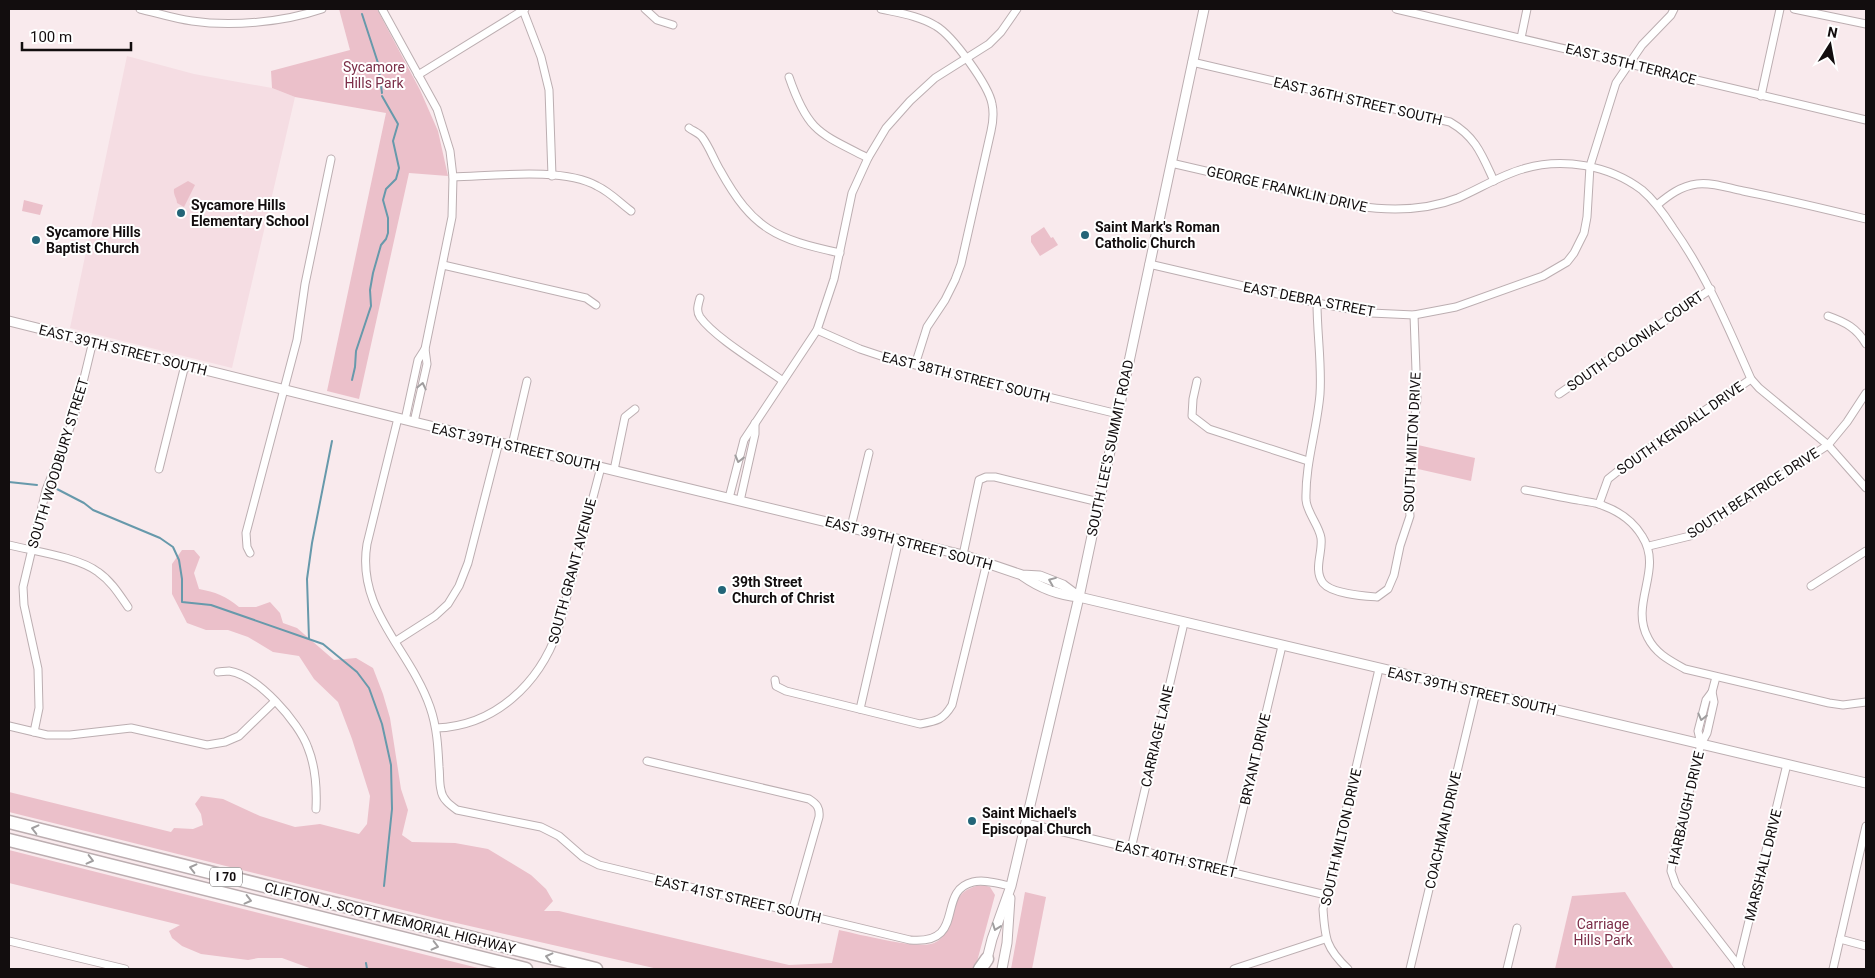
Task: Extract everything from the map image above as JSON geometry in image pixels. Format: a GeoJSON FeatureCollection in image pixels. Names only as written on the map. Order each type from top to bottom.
{"type":"FeatureCollection","features":[{"type":"Feature","properties":{"kind":"highway","name":"CLIFTON J. SCOTT MEMORIAL HIGHWAY"},"geometry":{"type":"LineString","coordinates":[[9,822],[596,969]]}},
{"type":"Feature","properties":{"kind":"highway","name":"CLIFTON J. SCOTT MEMORIAL HIGHWAY"},"geometry":{"type":"LineString","coordinates":[[9,840],[526,969]]}},
{"type":"Feature","properties":{"kind":"main road","name":"SOUTH LEE'S SUMMIT ROAD"},"geometry":{"type":"LineString","coordinates":[[984,966],[1011,886],[1079,598],[1204,9]]}},
{"type":"Feature","properties":{"kind":"main road","name":"EAST 39TH STREET SOUTH"},"geometry":{"type":"LineString","coordinates":[[9,321],[401,419],[964,555],[1022,575],[1036,585],[1062,595],[1866,783]]}},
{"type":"Feature","properties":{"kind":"main road","name":"SOUTH LEE'S SUMMIT ROAD"},"geometry":{"type":"LineString","coordinates":[[1002,969],[1007,943],[1011,886]]}},
{"type":"Feature","properties":{"kind":"street"},"geometry":{"type":"LineString","coordinates":[[140,9],[192,22],[230,24],[288,18],[322,9]]}},
{"type":"Feature","properties":{"kind":"street"},"geometry":{"type":"LineString","coordinates":[[382,9],[437,109],[450,151],[453,178],[452,217],[425,349],[427,364],[414,422]]}},
{"type":"Feature","properties":{"kind":"street"},"geometry":{"type":"LineString","coordinates":[[418,75],[524,9],[541,57],[549,90],[552,176]]}},
{"type":"Feature","properties":{"kind":"street"},"geometry":{"type":"LineString","coordinates":[[645,9],[657,20],[673,24]]}},
{"type":"Feature","properties":{"kind":"street"},"geometry":{"type":"LineString","coordinates":[[881,9],[925,20],[938,26],[966,58],[987,88],[994,117],[961,264],[945,300],[927,327],[915,365]]}},
{"type":"Feature","properties":{"kind":"street"},"geometry":{"type":"LineString","coordinates":[[729,498],[744,440],[817,330],[834,280],[852,193],[868,158],[886,128],[910,101],[936,78],[977,53],[1002,32],[1017,9]]}},
{"type":"Feature","properties":{"kind":"street","name":"EAST 35TH TERRACE"},"geometry":{"type":"LineString","coordinates":[[1396,9],[1866,120]]}},
{"type":"Feature","properties":{"kind":"street"},"geometry":{"type":"LineString","coordinates":[[1521,38],[1528,9]]}},
{"type":"Feature","properties":{"kind":"street","name":"EAST DEBRA STREET"},"geometry":{"type":"LineString","coordinates":[[1149,264],[1317,303],[1371,313],[1414,315],[1456,307],[1543,276],[1567,262],[1579,245],[1586,224],[1590,166],[1616,83],[1642,45],[1674,9]]}},
{"type":"Feature","properties":{"kind":"street"},"geometry":{"type":"LineString","coordinates":[[1761,96],[1780,9]]}},
{"type":"Feature","properties":{"kind":"street"},"geometry":{"type":"LineString","coordinates":[[1794,9],[1866,24]]}},
{"type":"Feature","properties":{"kind":"street","name":"EAST 36TH STREET SOUTH"},"geometry":{"type":"LineString","coordinates":[[1192,62],[1450,122],[1463,130],[1474,141],[1494,181]]}},
{"type":"Feature","properties":{"kind":"street"},"geometry":{"type":"LineString","coordinates":[[789,77],[798,102],[812,125],[821,133],[868,158]]}},
{"type":"Feature","properties":{"kind":"street"},"geometry":{"type":"LineString","coordinates":[[689,128],[701,135],[734,195],[747,212],[759,223],[777,235],[796,243],[840,253]]}},
{"type":"Feature","properties":{"kind":"street"},"geometry":{"type":"LineString","coordinates":[[250,553],[247,547],[246,533],[297,340],[305,284],[331,159]]}},
{"type":"Feature","properties":{"kind":"street","name":"GEORGE FRANKLIN DRIVE"},"geometry":{"type":"LineString","coordinates":[[1171,163],[1357,206],[1384,210],[1412,209],[1439,204],[1456,199],[1522,169],[1539,165],[1562,163],[1590,166],[1624,179],[1642,190],[1657,205],[1684,244],[1710,289],[1751,379],[1759,388],[1828,445],[1866,488]]}},
{"type":"Feature","properties":{"kind":"street"},"geometry":{"type":"LineString","coordinates":[[453,178],[510,175],[577,178],[598,186],[631,211]]}},
{"type":"Feature","properties":{"kind":"street"},"geometry":{"type":"LineString","coordinates":[[1657,205],[1672,192],[1683,187],[1709,184],[1866,219]]}},
{"type":"Feature","properties":{"kind":"street"},"geometry":{"type":"LineString","coordinates":[[443,265],[586,298],[596,305]]}},
{"type":"Feature","properties":{"kind":"street","name":"SOUTH COLONIAL COURT"},"geometry":{"type":"LineString","coordinates":[[1559,394],[1710,289]]}},
{"type":"Feature","properties":{"kind":"street"},"geometry":{"type":"LineString","coordinates":[[700,298],[698,311],[700,317],[716,333],[783,381]]}},
{"type":"Feature","properties":{"kind":"street"},"geometry":{"type":"LineString","coordinates":[[1197,381],[1193,398],[1192,416],[1209,429],[1308,461],[1320,396],[1317,303]]}},
{"type":"Feature","properties":{"kind":"street","name":"SOUTH MILTON DRIVE"},"geometry":{"type":"LineString","coordinates":[[1308,461],[1306,502],[1321,537],[1318,564],[1319,576],[1325,584],[1336,590],[1377,597],[1388,589],[1394,575],[1400,546],[1410,516],[1408,492],[1417,399],[1414,315]]}},
{"type":"Feature","properties":{"kind":"street"},"geometry":{"type":"LineString","coordinates":[[1828,316],[1846,323],[1860,334],[1866,344]]}},
{"type":"Feature","properties":{"kind":"street","name":"EAST 38TH STREET SOUTH"},"geometry":{"type":"LineString","coordinates":[[817,330],[860,349],[915,365],[1118,414]]}},
{"type":"Feature","properties":{"kind":"street","name":"SOUTH WOODBURY STREET"},"geometry":{"type":"LineString","coordinates":[[34,732],[39,708],[38,669],[24,605],[23,587],[46,490],[65,443],[78,403],[93,341]]}},
{"type":"Feature","properties":{"kind":"street"},"geometry":{"type":"LineString","coordinates":[[425,349],[418,360],[372,518],[365,557],[366,583],[373,601],[421,685],[436,728]]}},
{"type":"Feature","properties":{"kind":"street"},"geometry":{"type":"LineString","coordinates":[[159,468],[185,365]]}},
{"type":"Feature","properties":{"kind":"street","name":"SOUTH KENDALL DRIVE"},"geometry":{"type":"LineString","coordinates":[[1598,504],[1608,479],[1632,460],[1751,379]]}},
{"type":"Feature","properties":{"kind":"street"},"geometry":{"type":"LineString","coordinates":[[512,445],[527,381]]}},
{"type":"Feature","properties":{"kind":"street","name":"SOUTH BEATRICE DRIVE"},"geometry":{"type":"LineString","coordinates":[[1648,546],[1690,536],[1828,445],[1847,422],[1866,393]]}},
{"type":"Feature","properties":{"kind":"street"},"geometry":{"type":"LineString","coordinates":[[614,470],[626,418],[635,409]]}},
{"type":"Feature","properties":{"kind":"street"},"geometry":{"type":"LineString","coordinates":[[740,501],[756,422]]}},
{"type":"Feature","properties":{"kind":"street"},"geometry":{"type":"LineString","coordinates":[[396,641],[435,616],[448,604],[459,586],[468,564],[499,442]]}},
{"type":"Feature","properties":{"kind":"street"},"geometry":{"type":"LineString","coordinates":[[851,527],[869,453]]}},
{"type":"Feature","properties":{"kind":"street","name":"SOUTH GRANT AVENUE"},"geometry":{"type":"LineString","coordinates":[[436,728],[464,724],[494,711],[522,690],[543,664],[558,630],[600,467]]}},
{"type":"Feature","properties":{"kind":"street"},"geometry":{"type":"LineString","coordinates":[[964,555],[979,480],[986,477],[995,477],[1099,502]]}},
{"type":"Feature","properties":{"kind":"street"},"geometry":{"type":"LineString","coordinates":[[1525,490],[1598,504],[1622,514],[1636,526],[1648,546],[1651,560],[1649,580],[1642,603],[1642,622],[1648,638],[1656,650],[1667,659],[1686,669],[1716,677],[1836,704],[1866,702]]}},
{"type":"Feature","properties":{"kind":"street"},"geometry":{"type":"LineString","coordinates":[[860,710],[899,539]]}},
{"type":"Feature","properties":{"kind":"street"},"geometry":{"type":"LineString","coordinates":[[9,545],[77,562],[97,570],[110,582],[128,607]]}},
{"type":"Feature","properties":{"kind":"street"},"geometry":{"type":"LineString","coordinates":[[1812,586],[1866,551]]}},
{"type":"Feature","properties":{"kind":"street"},"geometry":{"type":"LineString","coordinates":[[775,680],[776,686],[786,691],[920,724],[934,722],[946,716],[952,705],[987,562]]}},
{"type":"Feature","properties":{"kind":"street","name":"CARRIAGE LANE"},"geometry":{"type":"LineString","coordinates":[[1131,848],[1184,623]]}},
{"type":"Feature","properties":{"kind":"street","name":"BRYANT DRIVE"},"geometry":{"type":"LineString","coordinates":[[1228,872],[1282,646]]}},
{"type":"Feature","properties":{"kind":"street","name":"SOUTH MILTON DRIVE"},"geometry":{"type":"LineString","coordinates":[[1325,939],[1324,909],[1326,895],[1379,669]]}},
{"type":"Feature","properties":{"kind":"street"},"geometry":{"type":"LineString","coordinates":[[218,672],[228,671],[250,680],[294,722],[308,747],[316,777],[316,809]]}},
{"type":"Feature","properties":{"kind":"street","name":"HARBAUGH DRIVE"},"geometry":{"type":"LineString","coordinates":[[1716,677],[1712,692],[1706,700],[1698,731],[1701,744],[1671,871],[1676,885],[1739,968]]}},
{"type":"Feature","properties":{"kind":"street","name":"COACHMAN DRIVE"},"geometry":{"type":"LineString","coordinates":[[1410,969],[1476,692]]}},
{"type":"Feature","properties":{"kind":"street"},"geometry":{"type":"LineString","coordinates":[[9,726],[47,735],[70,735],[131,728],[207,744],[225,742],[239,736],[274,702]]}},
{"type":"Feature","properties":{"kind":"street","name":"EAST 41ST STREET SOUTH"},"geometry":{"type":"LineString","coordinates":[[436,728],[441,791],[447,803],[457,810],[541,827],[559,836],[583,857],[599,865],[910,940],[923,941],[936,938],[944,929],[954,898],[965,886],[972,882],[982,881],[1011,886]]}},
{"type":"Feature","properties":{"kind":"street"},"geometry":{"type":"LineString","coordinates":[[647,761],[809,799],[816,803],[819,817],[792,912]]}},
{"type":"Feature","properties":{"kind":"street","name":"MARSHALL DRIVE"},"geometry":{"type":"LineString","coordinates":[[1739,968],[1787,764]]}},
{"type":"Feature","properties":{"kind":"street","name":"EAST 40TH STREET"},"geometry":{"type":"LineString","coordinates":[[1026,823],[1326,895]]}},
{"type":"Feature","properties":{"kind":"street"},"geometry":{"type":"LineString","coordinates":[[1833,969],[1866,826]]}},
{"type":"Feature","properties":{"kind":"street"},"geometry":{"type":"LineString","coordinates":[[1507,969],[1517,928]]}},
{"type":"Feature","properties":{"kind":"street"},"geometry":{"type":"LineString","coordinates":[[1234,969],[1325,939],[1337,959],[1348,969]]}},
{"type":"Feature","properties":{"kind":"street"},"geometry":{"type":"LineString","coordinates":[[9,940],[125,969]]}},
{"type":"Feature","properties":{"kind":"street"},"geometry":{"type":"LineString","coordinates":[[1840,940],[1866,946]]}},
{"type":"Feature","properties":{"kind":"shaded area","name":"Sycamore Hills Elementary School"},"geometry":{"type":"Polygon","coordinates":[[[127,56],[194,74],[272,88],[295,97],[232,368],[70,328],[127,56]]]}},
{"type":"Feature","properties":{"kind":"green space","name":"Sycamore Hills Park"},"geometry":{"type":"Polygon","coordinates":[[[339,9],[377,9],[420,90],[438,131],[448,176],[409,173],[359,399],[327,391],[386,113],[295,97],[272,88],[271,71],[350,50],[339,9]]]}},
{"type":"Feature","properties":{"kind":"green space"},"geometry":{"type":"Polygon","coordinates":[[[188,181],[195,185],[184,207],[177,203],[174,189],[188,181]]]}},
{"type":"Feature","properties":{"kind":"green space"},"geometry":{"type":"Polygon","coordinates":[[[24,200],[43,205],[40,215],[22,211],[24,200]]]}},
{"type":"Feature","properties":{"kind":"green space"},"geometry":{"type":"Polygon","coordinates":[[[1044,227],[1058,245],[1040,256],[1031,242],[1031,236],[1044,227]]]}},
{"type":"Feature","properties":{"kind":"green space"},"geometry":{"type":"Polygon","coordinates":[[[1418,445],[1475,458],[1471,481],[1418,469],[1418,445]]]}},
{"type":"Feature","properties":{"kind":"green space"},"geometry":{"type":"Polygon","coordinates":[[[182,550],[194,550],[200,557],[194,573],[199,589],[220,595],[239,607],[256,607],[270,602],[280,613],[283,623],[297,628],[334,660],[356,658],[373,668],[390,718],[401,789],[408,810],[402,835],[412,842],[455,843],[488,849],[531,875],[546,889],[553,901],[544,911],[559,911],[789,965],[832,963],[839,930],[902,943],[926,945],[934,943],[942,938],[947,931],[955,906],[963,892],[976,886],[988,886],[995,895],[975,969],[658,969],[439,919],[9,812],[9,792],[171,832],[174,828],[193,829],[203,825],[201,814],[195,804],[201,796],[223,799],[260,816],[295,827],[320,824],[359,834],[367,824],[370,796],[338,702],[314,679],[299,656],[273,652],[248,637],[228,630],[206,630],[187,623],[172,594],[172,564],[182,550]]]}},
{"type":"Feature","properties":{"kind":"green space"},"geometry":{"type":"Polygon","coordinates":[[[9,850],[482,969],[312,969],[282,958],[248,960],[201,954],[182,946],[172,938],[169,931],[180,925],[9,883],[9,850]]]}},
{"type":"Feature","properties":{"kind":"green space"},"geometry":{"type":"Polygon","coordinates":[[[1025,892],[1046,897],[1032,969],[1011,969],[1025,892]]]}},
{"type":"Feature","properties":{"kind":"green space","name":"Carriage Hills Park"},"geometry":{"type":"Polygon","coordinates":[[[1625,892],[1674,969],[1555,969],[1572,896],[1625,892]]]}},
{"type":"Feature","properties":{"kind":"waterway"},"geometry":{"type":"LineString","coordinates":[[362,14],[378,63],[382,93]]}},
{"type":"Feature","properties":{"kind":"waterway"},"geometry":{"type":"LineString","coordinates":[[352,380],[356,351],[371,306],[370,290],[373,273],[381,245],[388,233],[388,218],[383,200],[386,189],[396,179],[399,168],[393,141],[398,124],[382,96]]}},
{"type":"Feature","properties":{"kind":"waterway"},"geometry":{"type":"LineString","coordinates":[[309,639],[307,579],[332,441]]}},
{"type":"Feature","properties":{"kind":"waterway"},"geometry":{"type":"LineString","coordinates":[[9,482],[37,485]]}},
{"type":"Feature","properties":{"kind":"waterway"},"geometry":{"type":"LineString","coordinates":[[55,488],[84,503],[93,510],[160,538],[173,547],[179,560],[182,579],[182,602],[211,605],[323,644],[357,672],[369,688],[382,724],[391,765],[392,809],[384,886]]}},
{"type":"Feature","properties":{"kind":"waterway"},"geometry":{"type":"LineString","coordinates":[[366,963],[367,969]]}},
{"type":"Feature","properties":{"kind":"place","name":"Sycamore Hills Elementary School"},"geometry":{"type":"Point","coordinates":[181,213]}},
{"type":"Feature","properties":{"kind":"place","name":"Saint Mark's Roman Catholic Church"},"geometry":{"type":"Point","coordinates":[1085,235]}},
{"type":"Feature","properties":{"kind":"place","name":"Sycamore Hills Baptist Church"},"geometry":{"type":"Point","coordinates":[36,240]}},
{"type":"Feature","properties":{"kind":"place","name":"39th Street Church of Christ"},"geometry":{"type":"Point","coordinates":[722,590]}},
{"type":"Feature","properties":{"kind":"place","name":"Saint Michael's Episcopal Church"},"geometry":{"type":"Point","coordinates":[972,821]}}]}
